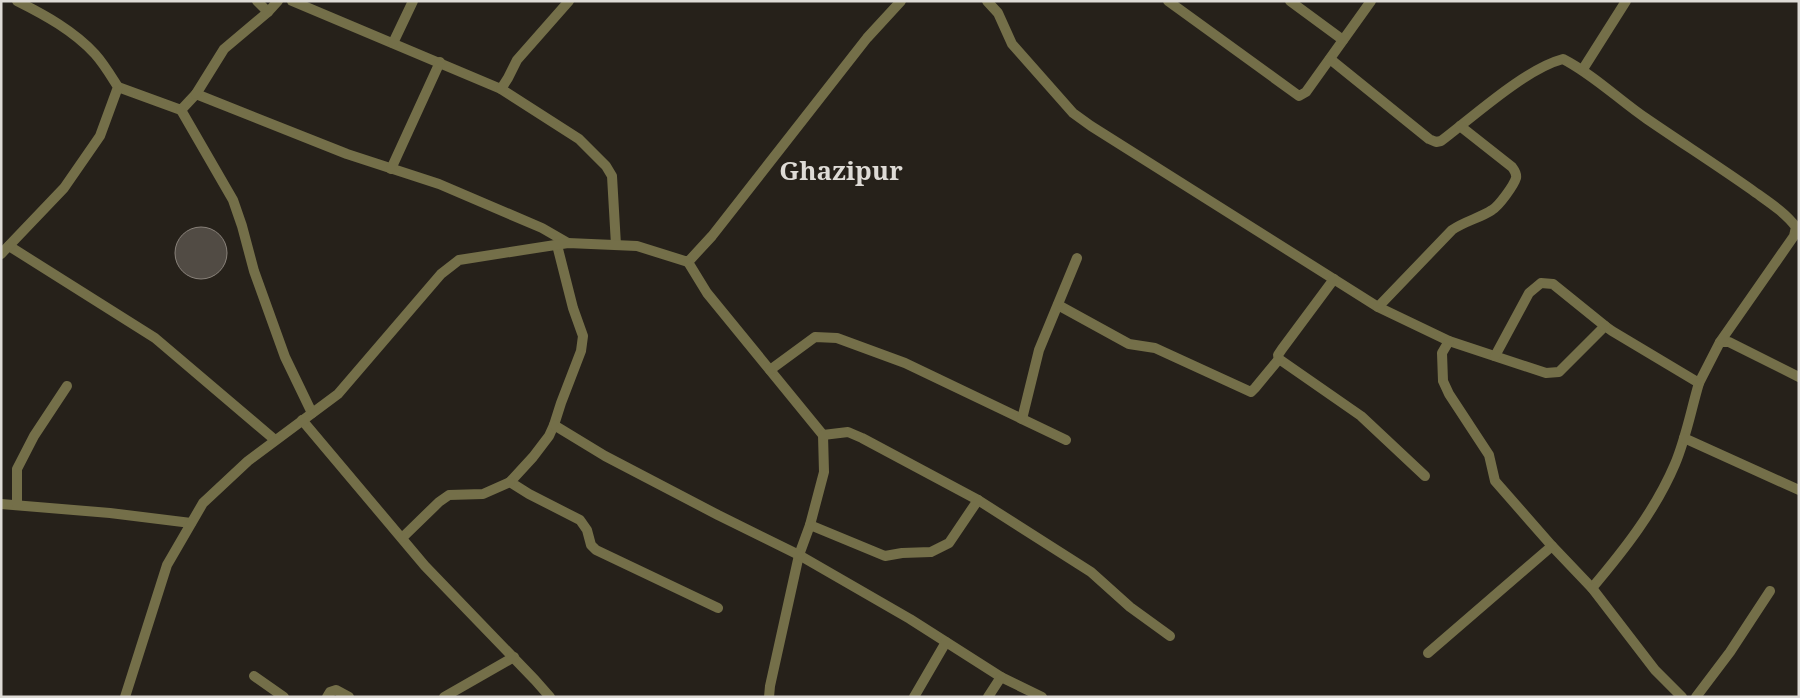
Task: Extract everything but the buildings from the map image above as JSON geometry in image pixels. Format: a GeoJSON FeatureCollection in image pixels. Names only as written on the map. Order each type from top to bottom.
{"type":"FeatureCollection","features":[{"type":"Feature","properties":{"kind":"street"},"geometry":{"type":"LineString","coordinates":[[17,1],[44,14],[76,37],[96,55],[118,86],[181,110],[232,200],[242,226],[254,271],[285,357],[312,414]]}},
{"type":"Feature","properties":{"kind":"street"},"geometry":{"type":"LineString","coordinates":[[257,1],[268,12]]}},
{"type":"Feature","properties":{"kind":"street"},"geometry":{"type":"LineString","coordinates":[[181,110],[196,94],[224,49],[268,12],[278,1]]}},
{"type":"Feature","properties":{"kind":"street"},"geometry":{"type":"LineString","coordinates":[[292,1],[501,88],[579,139],[606,166],[612,176],[616,245]]}},
{"type":"Feature","properties":{"kind":"street"},"geometry":{"type":"LineString","coordinates":[[393,43],[413,1]]}},
{"type":"Feature","properties":{"kind":"street"},"geometry":{"type":"LineString","coordinates":[[501,88],[517,60],[569,1]]}},
{"type":"Feature","properties":{"kind":"street"},"geometry":{"type":"LineString","coordinates":[[688,262],[712,236],[868,38],[901,1]]}},
{"type":"Feature","properties":{"kind":"street"},"geometry":{"type":"LineString","coordinates":[[988,1],[998,13],[1012,44],[1072,113],[1378,307],[1449,341],[1546,373],[1558,372],[1605,326]]}},
{"type":"Feature","properties":{"kind":"street"},"geometry":{"type":"LineString","coordinates":[[1168,1],[1298,96],[1306,92],[1371,1]]}},
{"type":"Feature","properties":{"kind":"street"},"geometry":{"type":"LineString","coordinates":[[1180,10],[1187,1]]}},
{"type":"Feature","properties":{"kind":"street"},"geometry":{"type":"LineString","coordinates":[[1290,1],[1343,40]]}},
{"type":"Feature","properties":{"kind":"street"},"geometry":{"type":"LineString","coordinates":[[1583,69],[1626,1]]}},
{"type":"Feature","properties":{"kind":"street"},"geometry":{"type":"LineString","coordinates":[[1330,59],[1436,142],[1440,141],[1511,87],[1551,62],[1563,59],[1583,69],[1646,118],[1709,159],[1776,208],[1791,220],[1796,227],[1794,236],[1720,342],[1699,383],[1675,464],[1656,502],[1626,548],[1592,588]]}},
{"type":"Feature","properties":{"kind":"street"},"geometry":{"type":"LineString","coordinates":[[391,168],[440,62]]}},
{"type":"Feature","properties":{"kind":"street"},"geometry":{"type":"LineString","coordinates":[[1,254],[64,188],[100,136],[118,86]]}},
{"type":"Feature","properties":{"kind":"street"},"geometry":{"type":"LineString","coordinates":[[196,94],[347,154],[448,188],[542,228],[568,243]]}},
{"type":"Feature","properties":{"kind":"street"},"geometry":{"type":"LineString","coordinates":[[1378,307],[1452,230],[1462,223],[1494,210],[1512,187],[1516,174],[1512,167],[1460,126]]}},
{"type":"Feature","properties":{"kind":"street"},"geometry":{"type":"LineString","coordinates":[[126,697],[166,565],[203,503],[226,481],[276,440],[338,394],[427,289],[441,274],[459,260],[568,243],[637,246],[688,262],[707,293],[823,435],[824,472],[810,525],[799,555],[769,697]]}},
{"type":"Feature","properties":{"kind":"street"},"geometry":{"type":"LineString","coordinates":[[402,538],[448,495],[483,494],[510,482],[534,458],[549,436],[581,351],[583,336],[573,308],[557,245]]}},
{"type":"Feature","properties":{"kind":"street"},"geometry":{"type":"LineString","coordinates":[[10,246],[155,338],[276,440]]}},
{"type":"Feature","properties":{"kind":"street"},"geometry":{"type":"LineString","coordinates":[[1022,418],[1039,350],[1077,258]]}},
{"type":"Feature","properties":{"kind":"street"},"geometry":{"type":"LineString","coordinates":[[1058,305],[1129,344],[1155,348],[1250,392],[1279,359],[1278,355],[1282,349],[1334,279]]}},
{"type":"Feature","properties":{"kind":"street"},"geometry":{"type":"LineString","coordinates":[[1495,356],[1529,293],[1541,283],[1553,284],[1612,332],[1699,383]]}},
{"type":"Feature","properties":{"kind":"street"},"geometry":{"type":"LineString","coordinates":[[770,370],[815,337],[837,338],[905,363],[1066,440]]}},
{"type":"Feature","properties":{"kind":"street"},"geometry":{"type":"LineString","coordinates":[[1449,341],[1442,353],[1443,381],[1489,455],[1495,481],[1592,588],[1655,670],[1682,697]]}},
{"type":"Feature","properties":{"kind":"street"},"geometry":{"type":"LineString","coordinates":[[1720,342],[1729,342],[1799,378]]}},
{"type":"Feature","properties":{"kind":"street"},"geometry":{"type":"LineString","coordinates":[[1279,359],[1362,416],[1425,476]]}},
{"type":"Feature","properties":{"kind":"street"},"geometry":{"type":"LineString","coordinates":[[17,505],[17,469],[34,436],[66,386]]}},
{"type":"Feature","properties":{"kind":"street"},"geometry":{"type":"LineString","coordinates":[[302,420],[424,566],[550,697]]}},
{"type":"Feature","properties":{"kind":"street"},"geometry":{"type":"LineString","coordinates":[[554,426],[605,456],[718,516],[799,555],[946,642],[1001,677],[1042,697]]}},
{"type":"Feature","properties":{"kind":"street"},"geometry":{"type":"LineString","coordinates":[[823,435],[848,432],[978,500],[1090,572],[1130,607],[1170,636]]}},
{"type":"Feature","properties":{"kind":"street"},"geometry":{"type":"LineString","coordinates":[[1684,438],[1799,490]]}},
{"type":"Feature","properties":{"kind":"street"},"geometry":{"type":"LineString","coordinates":[[510,482],[580,520],[588,530],[591,545],[596,550],[718,608]]}},
{"type":"Feature","properties":{"kind":"street"},"geometry":{"type":"LineString","coordinates":[[810,525],[885,556],[902,553],[931,552],[949,544],[978,500]]}},
{"type":"Feature","properties":{"kind":"street"},"geometry":{"type":"LineString","coordinates":[[1,504],[110,513],[191,523]]}},
{"type":"Feature","properties":{"kind":"street"},"geometry":{"type":"LineString","coordinates":[[1428,653],[1552,546]]}},
{"type":"Feature","properties":{"kind":"street"},"geometry":{"type":"LineString","coordinates":[[1696,697],[1730,652],[1770,591]]}},
{"type":"Feature","properties":{"kind":"street"},"geometry":{"type":"LineString","coordinates":[[914,697],[946,642]]}},
{"type":"Feature","properties":{"kind":"street"},"geometry":{"type":"LineString","coordinates":[[444,697],[514,658]]}},
{"type":"Feature","properties":{"kind":"street"},"geometry":{"type":"LineString","coordinates":[[254,676],[284,697]]}},
{"type":"Feature","properties":{"kind":"street"},"geometry":{"type":"LineString","coordinates":[[988,697],[1001,677]]}},
{"type":"Feature","properties":{"kind":"street"},"geometry":{"type":"LineString","coordinates":[[327,697],[330,692],[336,690],[349,697]]}},
{"type":"Feature","properties":{"kind":"district","name":"Ghazipur"},"geometry":{"type":"Point","coordinates":[841,171]}}]}
